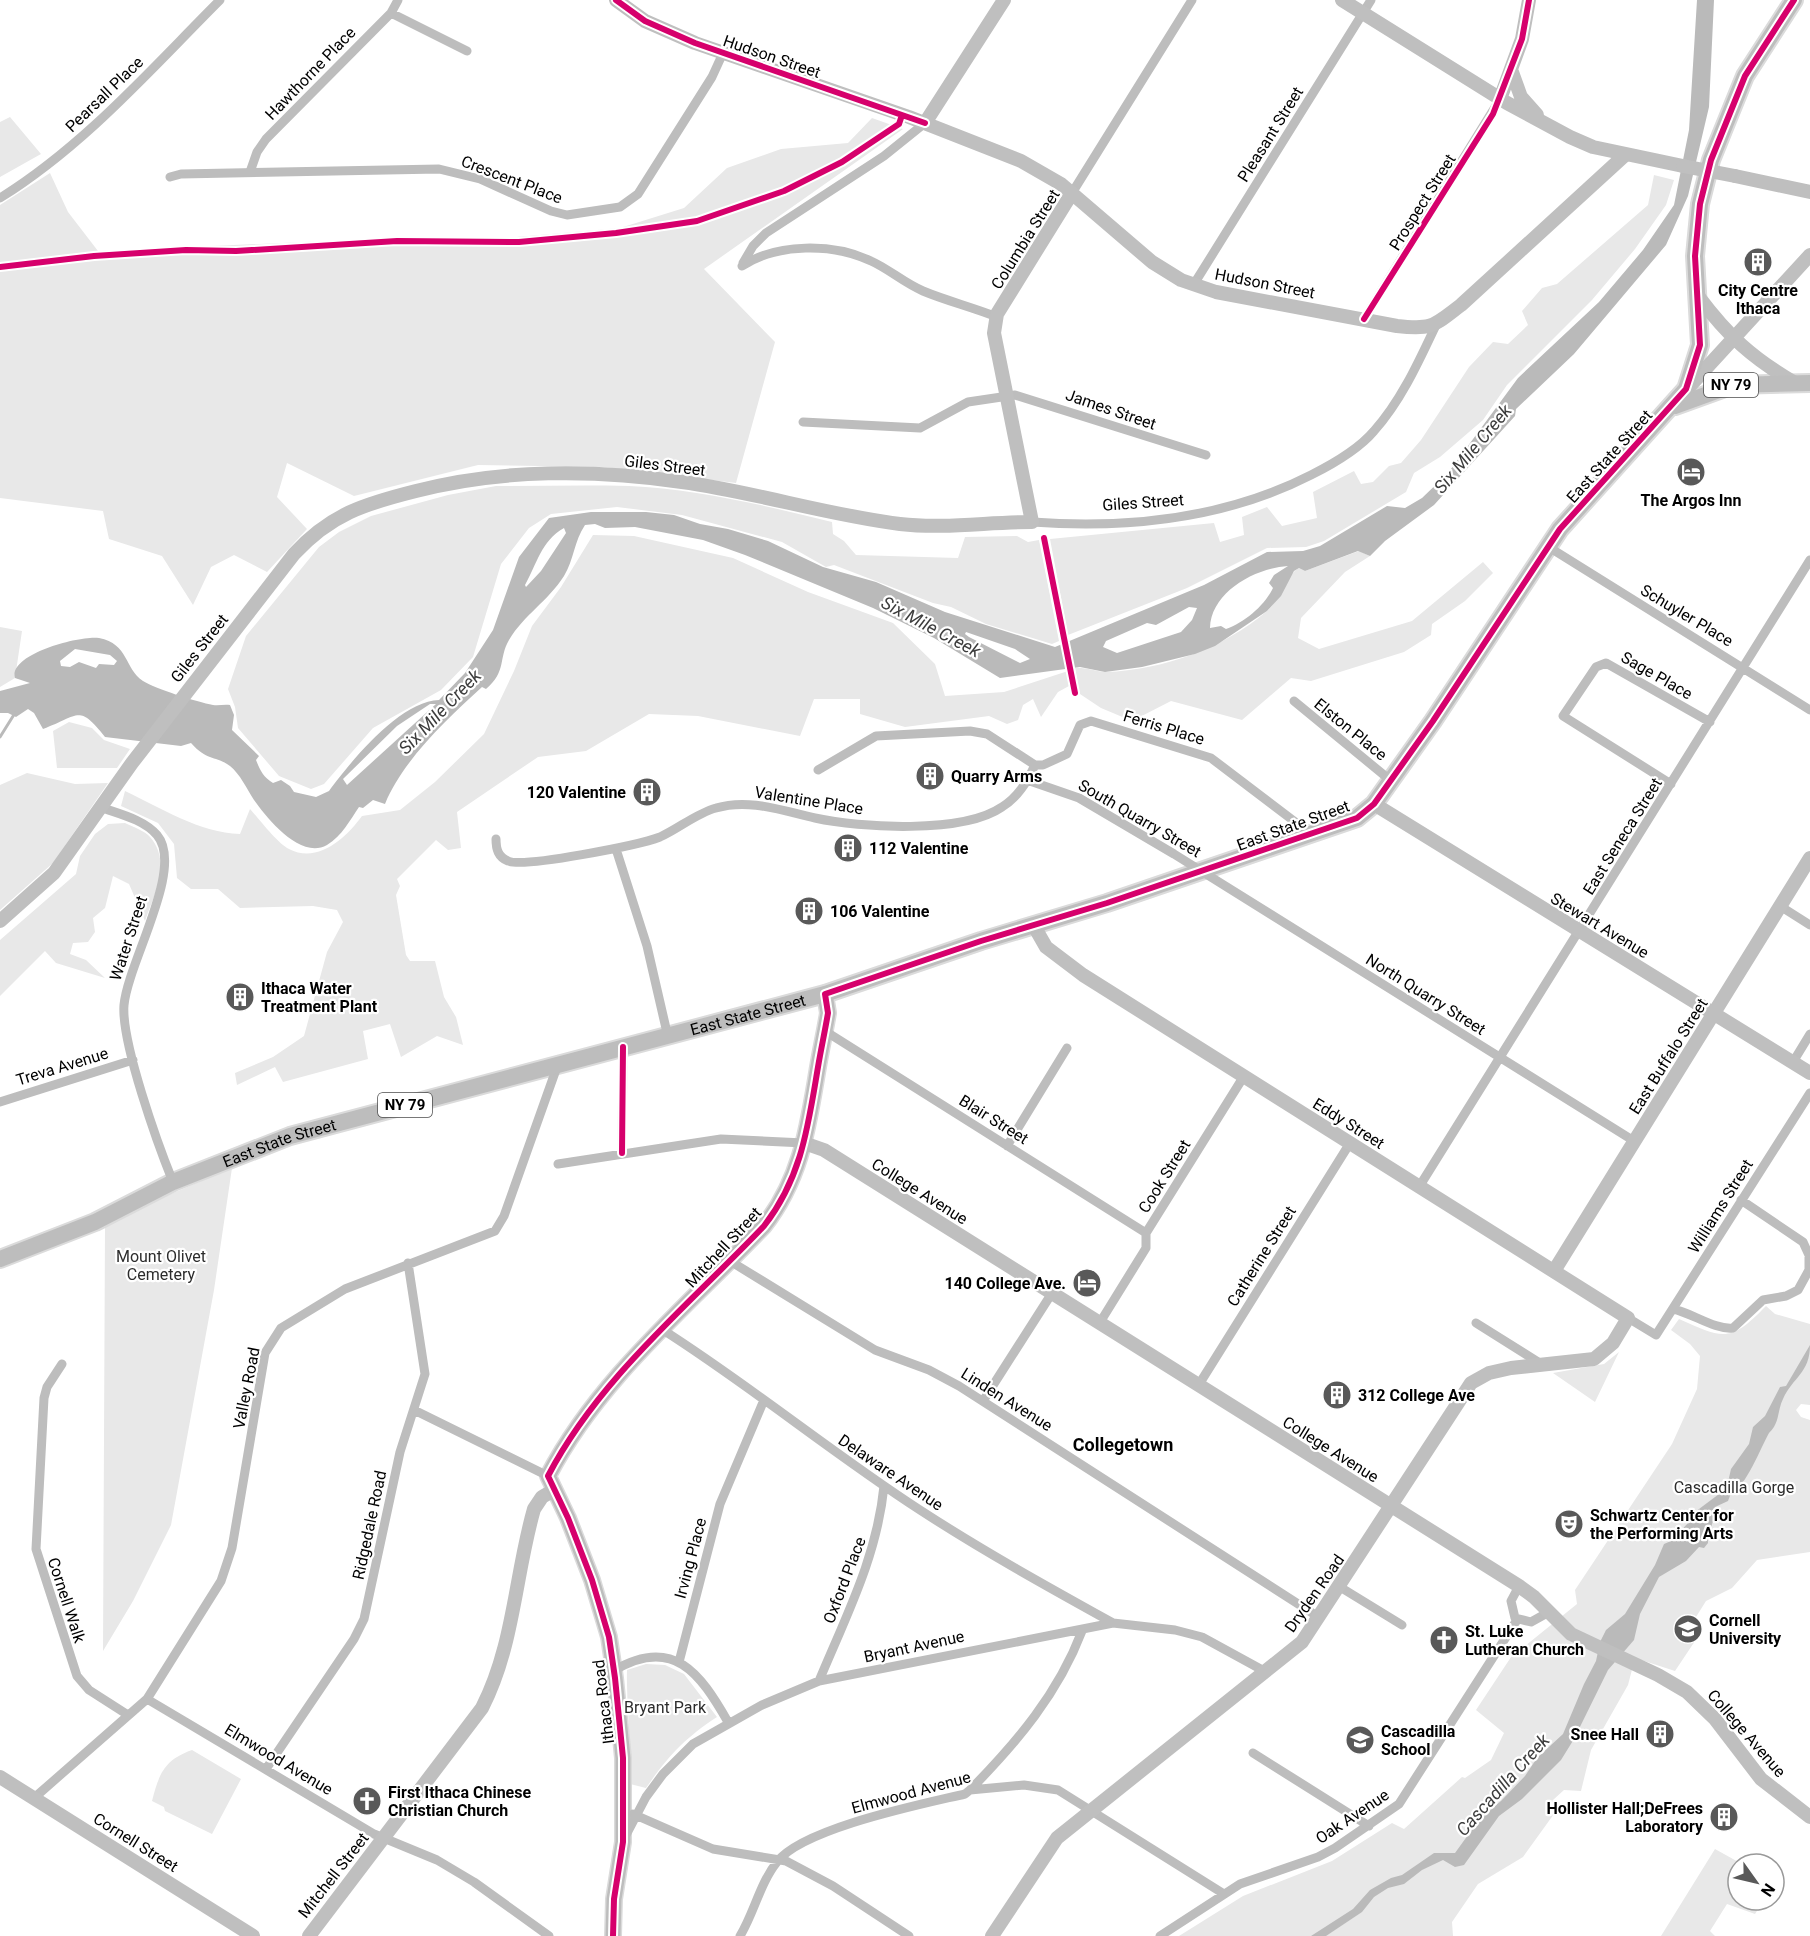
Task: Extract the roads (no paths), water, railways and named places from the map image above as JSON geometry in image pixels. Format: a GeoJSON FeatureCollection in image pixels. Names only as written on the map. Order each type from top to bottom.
{"type":"FeatureCollection","features":[{"type":"Feature","properties":{"kind":"highway","name":"NY 79"},"geometry":{"type":"LineString","coordinates":[[1686,389],[1700,345],[1695,256],[1700,204],[1711,160],[1745,76],[1794,0]]}},
{"type":"Feature","properties":{"kind":"highway","name":"NY 79"},"geometry":{"type":"LineString","coordinates":[[1671,408],[1733,384],[1802,383]]}},
{"type":"Feature","properties":{"kind":"highway","name":"East State Street"},"geometry":{"type":"LineString","coordinates":[[0,1259],[95,1222],[173,1182],[290,1136],[825,994],[1202,872],[1357,818],[1374,804],[1433,721],[1547,546],[1686,389]]}},
{"type":"Feature","properties":{"kind":"main road","name":"Mitchell Street"},"geometry":{"type":"LineString","coordinates":[[551,1483],[587,1411],[764,1226],[783,1201],[796,1172],[804,1143],[828,1013],[825,994]]}},
{"type":"Feature","properties":{"kind":"main road","name":"Ithaca Road"},"geometry":{"type":"LineString","coordinates":[[551,1483],[592,1580],[609,1637],[614,1671],[629,1812],[614,1899],[613,1936]]}},
{"type":"Feature","properties":{"kind":"street","name":"Pearsall Place"},"geometry":{"type":"LineString","coordinates":[[0,198],[46,167],[94,127],[220,0]]}},
{"type":"Feature","properties":{"kind":"street","name":"Hawthorne Place"},"geometry":{"type":"LineString","coordinates":[[250,172],[257,152],[267,139],[391,13],[398,0]]}},
{"type":"Feature","properties":{"kind":"street","name":"Hudson Street"},"geometry":{"type":"LineString","coordinates":[[616,0],[665,31],[926,123],[1021,161],[1044,173],[1072,193],[1152,262],[1194,284],[1216,292],[1419,329],[1436,325]]}},
{"type":"Feature","properties":{"kind":"street"},"geometry":{"type":"LineString","coordinates":[[997,316],[923,291],[859,256],[814,249],[758,256],[741,266],[753,246],[766,233],[884,156],[926,123],[1004,0]]}},
{"type":"Feature","properties":{"kind":"street","name":"Columbia Street"},"geometry":{"type":"LineString","coordinates":[[1032,522],[995,347],[997,316],[1192,0]]}},
{"type":"Feature","properties":{"kind":"street"},"geometry":{"type":"LineString","coordinates":[[1342,0],[1500,99],[1544,124],[1593,147],[1810,192]]}},
{"type":"Feature","properties":{"kind":"street","name":"Pleasant Street"},"geometry":{"type":"LineString","coordinates":[[1194,284],[1371,0]]}},
{"type":"Feature","properties":{"kind":"street"},"geometry":{"type":"LineString","coordinates":[[1500,99],[1512,72],[1522,39],[1529,0]]}},
{"type":"Feature","properties":{"kind":"street"},"geometry":{"type":"LineString","coordinates":[[391,13],[467,51]]}},
{"type":"Feature","properties":{"kind":"street","name":"Crescent Place"},"geometry":{"type":"LineString","coordinates":[[170,177],[181,174],[433,169],[480,179],[559,214],[620,207],[638,194],[712,77],[723,53]]}},
{"type":"Feature","properties":{"kind":"street"},"geometry":{"type":"LineString","coordinates":[[1512,72],[1521,97],[1544,124]]}},
{"type":"Feature","properties":{"kind":"street","name":"Prospect Street"},"geometry":{"type":"LineString","coordinates":[[1364,319],[1500,99]]}},
{"type":"Feature","properties":{"kind":"street"},"geometry":{"type":"LineString","coordinates":[[1436,325],[1461,305],[1625,155]]}},
{"type":"Feature","properties":{"kind":"street"},"geometry":{"type":"LineString","coordinates":[[1784,185],[1810,201]]}},
{"type":"Feature","properties":{"kind":"street","name":"East State Street"},"geometry":{"type":"LineString","coordinates":[[1686,389],[1810,255]]}},
{"type":"Feature","properties":{"kind":"street","name":"NY 79"},"geometry":{"type":"LineString","coordinates":[[1698,296],[1733,339],[1757,360],[1802,383]]}},
{"type":"Feature","properties":{"kind":"street","name":"Giles Street"},"geometry":{"type":"LineString","coordinates":[[0,921],[54,873],[132,763],[306,541],[351,510],[382,498],[452,481],[515,475],[641,477],[718,488],[902,524],[992,525],[1032,522],[1063,525],[1204,514],[1295,483],[1327,467],[1375,430],[1420,361],[1436,325]]}},
{"type":"Feature","properties":{"kind":"street","name":"James Street"},"geometry":{"type":"LineString","coordinates":[[803,422],[920,428],[968,402],[1015,395],[1031,398],[1206,455]]}},
{"type":"Feature","properties":{"kind":"street","name":"Schuyler Place"},"geometry":{"type":"LineString","coordinates":[[1547,546],[1810,710]]}},
{"type":"Feature","properties":{"kind":"street","name":"East Seneca Street"},"geometry":{"type":"LineString","coordinates":[[1419,1187],[1810,560]]}},
{"type":"Feature","properties":{"kind":"street","name":"Sage Place"},"geometry":{"type":"LineString","coordinates":[[1671,784],[1563,716],[1596,667],[1606,663],[1710,722]]}},
{"type":"Feature","properties":{"kind":"street","name":"Elston Place"},"geometry":{"type":"LineString","coordinates":[[1294,701],[1390,780]]}},
{"type":"Feature","properties":{"kind":"street","name":"Ferris Place"},"geometry":{"type":"LineString","coordinates":[[1035,765],[1043,765],[1067,754],[1080,725],[1091,721],[1211,758],[1311,834]]}},
{"type":"Feature","properties":{"kind":"street","name":"Valentine Place"},"geometry":{"type":"LineString","coordinates":[[818,770],[884,734],[929,735],[970,731],[987,734],[1035,765]]}},
{"type":"Feature","properties":{"kind":"street"},"geometry":{"type":"LineString","coordinates":[[1027,780],[1035,765]]}},
{"type":"Feature","properties":{"kind":"street","name":"Valentine Place"},"geometry":{"type":"LineString","coordinates":[[496,839],[496,849],[502,858],[511,863],[616,849],[657,838],[716,808],[747,805],[758,805],[816,819],[892,827],[949,823],[1001,809],[1017,796],[1027,780]]}},
{"type":"Feature","properties":{"kind":"street","name":"South Quarry Street"},"geometry":{"type":"LineString","coordinates":[[1027,780],[1079,798],[1202,872]]}},
{"type":"Feature","properties":{"kind":"street","name":"Stewart Avenue"},"geometry":{"type":"LineString","coordinates":[[1374,804],[1810,1072]]}},
{"type":"Feature","properties":{"kind":"street","name":"Water Street"},"geometry":{"type":"LineString","coordinates":[[100,807],[147,827],[161,841],[166,856],[165,876],[127,988],[124,1017],[133,1060],[173,1182]]}},
{"type":"Feature","properties":{"kind":"street"},"geometry":{"type":"LineString","coordinates":[[616,849],[647,946],[668,1037]]}},
{"type":"Feature","properties":{"kind":"street","name":"East Buffalo Street"},"geometry":{"type":"LineString","coordinates":[[1554,1271],[1810,858]]}},
{"type":"Feature","properties":{"kind":"street","name":"North Quarry Street"},"geometry":{"type":"LineString","coordinates":[[1202,872],[1634,1141]]}},
{"type":"Feature","properties":{"kind":"street"},"geometry":{"type":"LineString","coordinates":[[1780,906],[1810,925]]}},
{"type":"Feature","properties":{"kind":"street","name":"Eddy Street"},"geometry":{"type":"LineString","coordinates":[[1035,926],[1046,947],[1083,975],[1656,1335]]}},
{"type":"Feature","properties":{"kind":"street","name":"Blair Street"},"geometry":{"type":"LineString","coordinates":[[825,1031],[1146,1233]]}},
{"type":"Feature","properties":{"kind":"street"},"geometry":{"type":"LineString","coordinates":[[1792,1062],[1810,1034]]}},
{"type":"Feature","properties":{"kind":"street"},"geometry":{"type":"LineString","coordinates":[[622,1153],[623,1047]]}},
{"type":"Feature","properties":{"kind":"street"},"geometry":{"type":"LineString","coordinates":[[1007,1146],[1067,1048]]}},
{"type":"Feature","properties":{"kind":"street","name":"Treva Avenue"},"geometry":{"type":"LineString","coordinates":[[0,1102],[133,1060]]}},
{"type":"Feature","properties":{"kind":"street","name":"Valley Road"},"geometry":{"type":"LineString","coordinates":[[34,1797],[147,1699],[221,1581],[229,1562],[266,1353],[273,1338],[281,1328],[345,1289],[408,1263],[482,1238],[501,1224],[558,1064]]}},
{"type":"Feature","properties":{"kind":"street","name":"Cook Street"},"geometry":{"type":"LineString","coordinates":[[1099,1324],[1146,1248],[1146,1233],[1244,1076]]}},
{"type":"Feature","properties":{"kind":"street","name":"Williams Street"},"geometry":{"type":"LineString","coordinates":[[1656,1335],[1810,1093]]}},
{"type":"Feature","properties":{"kind":"street"},"geometry":{"type":"LineString","coordinates":[[558,1164],[721,1139],[804,1143]]}},
{"type":"Feature","properties":{"kind":"street","name":"College Avenue"},"geometry":{"type":"LineString","coordinates":[[804,1143],[824,1150],[1519,1586],[1580,1640],[1670,1680],[1696,1699],[1761,1779],[1810,1817]]}},
{"type":"Feature","properties":{"kind":"street","name":"Catherine Street"},"geometry":{"type":"LineString","coordinates":[[1198,1386],[1350,1143]]}},
{"type":"Feature","properties":{"kind":"street"},"geometry":{"type":"LineString","coordinates":[[1674,1309],[1692,1314],[1722,1328],[1732,1328],[1763,1300],[1792,1294],[1803,1284],[1810,1262],[1803,1242],[1741,1200]]}},
{"type":"Feature","properties":{"kind":"street","name":"Linden Avenue"},"geometry":{"type":"LineString","coordinates":[[730,1261],[875,1350],[929,1370],[983,1401],[1320,1618]]}},
{"type":"Feature","properties":{"kind":"street","name":"Ridgedale Road"},"geometry":{"type":"LineString","coordinates":[[266,1769],[360,1629],[400,1452],[425,1374],[408,1263]]}},
{"type":"Feature","properties":{"kind":"street"},"geometry":{"type":"LineString","coordinates":[[983,1401],[1052,1293]]}},
{"type":"Feature","properties":{"kind":"street","name":"Dryden Road"},"geometry":{"type":"LineString","coordinates":[[992,1936],[1047,1851],[1062,1834],[1302,1642],[1320,1618],[1471,1383],[1489,1373],[1594,1359],[1612,1343],[1628,1318]]}},
{"type":"Feature","properties":{"kind":"street"},"geometry":{"type":"LineString","coordinates":[[1476,1323],[1543,1365]]}},
{"type":"Feature","properties":{"kind":"street","name":"Delaware Avenue"},"geometry":{"type":"LineString","coordinates":[[663,1330],[885,1486],[984,1551],[1113,1623]]}},
{"type":"Feature","properties":{"kind":"street","name":"Cornell Walk"},"geometry":{"type":"LineString","coordinates":[[62,1364],[47,1387],[44,1398],[36,1549],[77,1676],[89,1690],[128,1715]]}},
{"type":"Feature","properties":{"kind":"street","name":"Irving Place"},"geometry":{"type":"LineString","coordinates":[[679,1662],[720,1504],[764,1400]]}},
{"type":"Feature","properties":{"kind":"street"},"geometry":{"type":"LineString","coordinates":[[414,1410],[551,1483]]}},
{"type":"Feature","properties":{"kind":"street","name":"Mitchell Street"},"geometry":{"type":"LineString","coordinates":[[309,1936],[456,1744],[489,1694],[504,1650],[534,1509],[551,1483]]}},
{"type":"Feature","properties":{"kind":"street","name":"Oxford Place"},"geometry":{"type":"LineString","coordinates":[[819,1681],[868,1568],[878,1533],[885,1486]]}},
{"type":"Feature","properties":{"kind":"street"},"geometry":{"type":"LineString","coordinates":[[1519,1586],[1510,1606],[1517,1620],[1531,1622],[1549,1612]]}},
{"type":"Feature","properties":{"kind":"street"},"geometry":{"type":"LineString","coordinates":[[1340,1587],[1402,1625]]}},
{"type":"Feature","properties":{"kind":"street","name":"Oak Avenue"},"geometry":{"type":"LineString","coordinates":[[1160,1936],[1224,1894],[1251,1880],[1317,1857],[1369,1826],[1399,1804],[1517,1620]]}},
{"type":"Feature","properties":{"kind":"street","name":"Bryant Avenue"},"geometry":{"type":"LineString","coordinates":[[629,1812],[683,1753],[728,1722],[819,1681],[960,1651],[1113,1623],[1175,1630],[1202,1637],[1266,1672]]}},
{"type":"Feature","properties":{"kind":"street"},"geometry":{"type":"LineString","coordinates":[[970,1790],[1003,1757],[1048,1699],[1061,1677],[1082,1630]]}},
{"type":"Feature","properties":{"kind":"street"},"geometry":{"type":"LineString","coordinates":[[614,1671],[628,1662],[649,1656],[679,1662],[703,1682],[728,1722]]}},
{"type":"Feature","properties":{"kind":"street","name":"Elmwood Avenue"},"geometry":{"type":"LineString","coordinates":[[147,1699],[384,1839],[437,1860],[465,1876],[549,1936]]}},
{"type":"Feature","properties":{"kind":"street"},"geometry":{"type":"LineString","coordinates":[[1253,1753],[1369,1826]]}},
{"type":"Feature","properties":{"kind":"street","name":"Cornell Street"},"geometry":{"type":"LineString","coordinates":[[0,1777],[253,1936]]}},
{"type":"Feature","properties":{"kind":"street","name":"Elmwood Avenue"},"geometry":{"type":"LineString","coordinates":[[779,1859],[792,1849],[835,1829],[886,1813],[965,1794],[970,1790],[1043,1786],[1058,1790],[1092,1810],[1224,1894]]}},
{"type":"Feature","properties":{"kind":"street"},"geometry":{"type":"LineString","coordinates":[[629,1812],[713,1849],[779,1859],[833,1886],[909,1936]]}},
{"type":"Feature","properties":{"kind":"street"},"geometry":{"type":"LineString","coordinates":[[740,1936],[779,1859]]}},
{"type":"Feature","properties":{"kind":"water","name":"Six Mile Creek"},"geometry":{"type":"Polygon","coordinates":[[[1697,0],[1714,0],[1709,107],[1688,196],[1666,245],[1574,354],[1516,409],[1515,416],[1434,505],[1385,541],[1370,556],[1358,551],[1305,571],[1299,568],[1294,571],[1281,596],[1267,611],[1215,646],[1195,654],[1142,667],[1105,672],[1080,667],[1000,678],[934,638],[873,608],[745,555],[703,540],[635,527],[605,528],[595,524],[585,525],[578,537],[564,576],[509,640],[500,671],[493,683],[486,689],[482,687],[427,741],[403,772],[385,804],[373,800],[363,808],[359,807],[341,832],[327,845],[317,848],[306,847],[285,835],[260,808],[234,769],[202,753],[191,743],[181,746],[105,737],[89,720],[77,715],[43,729],[34,713],[28,709],[16,717],[8,713],[0,713],[0,691],[30,683],[15,678],[16,669],[23,661],[34,654],[63,643],[99,638],[116,645],[132,670],[143,681],[177,695],[206,703],[230,705],[234,715],[232,730],[259,756],[256,760],[264,776],[273,783],[281,780],[294,792],[316,797],[329,791],[363,749],[393,721],[408,710],[439,700],[465,673],[493,630],[519,557],[549,518],[591,512],[646,512],[674,515],[700,524],[728,529],[768,541],[823,567],[876,582],[945,612],[1055,647],[1204,585],[1267,552],[1303,551],[1320,546],[1387,506],[1405,508],[1422,498],[1448,473],[1518,378],[1599,302],[1643,250],[1674,205],[1689,130],[1697,0]],[[564,528],[556,533],[540,554],[526,587],[541,571],[566,533],[564,528]],[[1288,566],[1262,571],[1237,584],[1226,593],[1212,615],[1210,628],[1221,626],[1226,629],[1253,613],[1265,601],[1273,588],[1269,583],[1274,575],[1288,566]],[[1189,607],[1156,625],[1147,623],[1106,641],[1103,647],[1117,653],[1181,632],[1192,620],[1197,608],[1189,607]],[[966,632],[965,634],[1020,663],[1030,659],[1015,649],[966,632]],[[75,649],[60,661],[61,666],[70,667],[79,662],[96,668],[99,664],[114,665],[117,661],[110,655],[75,649]],[[430,704],[397,726],[343,779],[347,785],[436,704],[430,704]]]}},
{"type":"Feature","properties":{"kind":"water"},"geometry":{"type":"Polygon","coordinates":[[[1810,1345],[1804,1369],[1783,1399],[1777,1421],[1747,1476],[1731,1493],[1728,1501],[1715,1507],[1708,1543],[1704,1548],[1699,1547],[1686,1561],[1659,1577],[1640,1614],[1634,1640],[1608,1670],[1574,1739],[1561,1760],[1522,1799],[1499,1816],[1464,1865],[1455,1867],[1443,1860],[1422,1870],[1404,1884],[1388,1888],[1374,1897],[1362,1912],[1326,1936],[1311,1936],[1353,1909],[1370,1890],[1391,1878],[1402,1875],[1434,1853],[1455,1853],[1481,1817],[1501,1801],[1525,1776],[1537,1758],[1563,1734],[1596,1661],[1600,1642],[1606,1630],[1625,1614],[1655,1565],[1664,1544],[1671,1541],[1688,1523],[1691,1515],[1719,1494],[1728,1482],[1731,1469],[1749,1444],[1753,1427],[1765,1416],[1780,1387],[1786,1386],[1810,1345]]]}},
{"type":"Feature","properties":{"kind":"waterway"},"geometry":{"type":"LineString","coordinates":[[0,737],[15,713]]}},
{"type":"Feature","properties":{"kind":"place","name":"City Centre Ithaca"},"geometry":{"type":"Point","coordinates":[1758,262]}},
{"type":"Feature","properties":{"kind":"place","name":"The Argos Inn"},"geometry":{"type":"Point","coordinates":[1691,472]}},
{"type":"Feature","properties":{"kind":"place","name":"Quarry Arms"},"geometry":{"type":"Point","coordinates":[930,776]}},
{"type":"Feature","properties":{"kind":"place","name":"120 Valentine"},"geometry":{"type":"Point","coordinates":[647,792]}},
{"type":"Feature","properties":{"kind":"place","name":"112 Valentine"},"geometry":{"type":"Point","coordinates":[848,848]}},
{"type":"Feature","properties":{"kind":"place","name":"106 Valentine"},"geometry":{"type":"Point","coordinates":[809,911]}},
{"type":"Feature","properties":{"kind":"place","name":"Ithaca Water Treatment Plant"},"geometry":{"type":"Point","coordinates":[240,997]}},
{"type":"Feature","properties":{"kind":"place","name":"140 College Ave."},"geometry":{"type":"Point","coordinates":[1087,1283]}},
{"type":"Feature","properties":{"kind":"place","name":"312 College Ave"},"geometry":{"type":"Point","coordinates":[1337,1395]}},
{"type":"Feature","properties":{"kind":"place","name":"Schwartz Center for the Performing Arts"},"geometry":{"type":"Point","coordinates":[1569,1524]}},
{"type":"Feature","properties":{"kind":"place","name":"Cornell University"},"geometry":{"type":"Point","coordinates":[1688,1629]}},
{"type":"Feature","properties":{"kind":"place","name":"St. Luke Lutheran Church"},"geometry":{"type":"Point","coordinates":[1444,1640]}},
{"type":"Feature","properties":{"kind":"place","name":"Snee Hall"},"geometry":{"type":"Point","coordinates":[1660,1734]}},
{"type":"Feature","properties":{"kind":"place","name":"Cascadilla School"},"geometry":{"type":"Point","coordinates":[1360,1740]}},
{"type":"Feature","properties":{"kind":"place","name":"First Ithaca Chinese Christian Church"},"geometry":{"type":"Point","coordinates":[367,1801]}},
{"type":"Feature","properties":{"kind":"place","name":"Hollister Hall;DeFrees Laboratory"},"geometry":{"type":"Point","coordinates":[1724,1817]}},
{"type":"Feature","properties":{"kind":"district","name":"Collegetown"},"geometry":{"type":"Point","coordinates":[1123,1445]}},
{"type":"Feature","properties":{"kind":"park label","name":"Mount Olivet Cemetery"},"geometry":{"type":"Point","coordinates":[161,1265]}},
{"type":"Feature","properties":{"kind":"park label","name":"Cascadilla Gorge"},"geometry":{"type":"Point","coordinates":[1734,1487]}},
{"type":"Feature","properties":{"kind":"park label","name":"Bryant Park"},"geometry":{"type":"Point","coordinates":[665,1707]}},
{"type":"Feature","properties":{"kind":"water label","name":"Cascadilla Creek"},"geometry":{"type":"Point","coordinates":[1503,1785]}}]}
